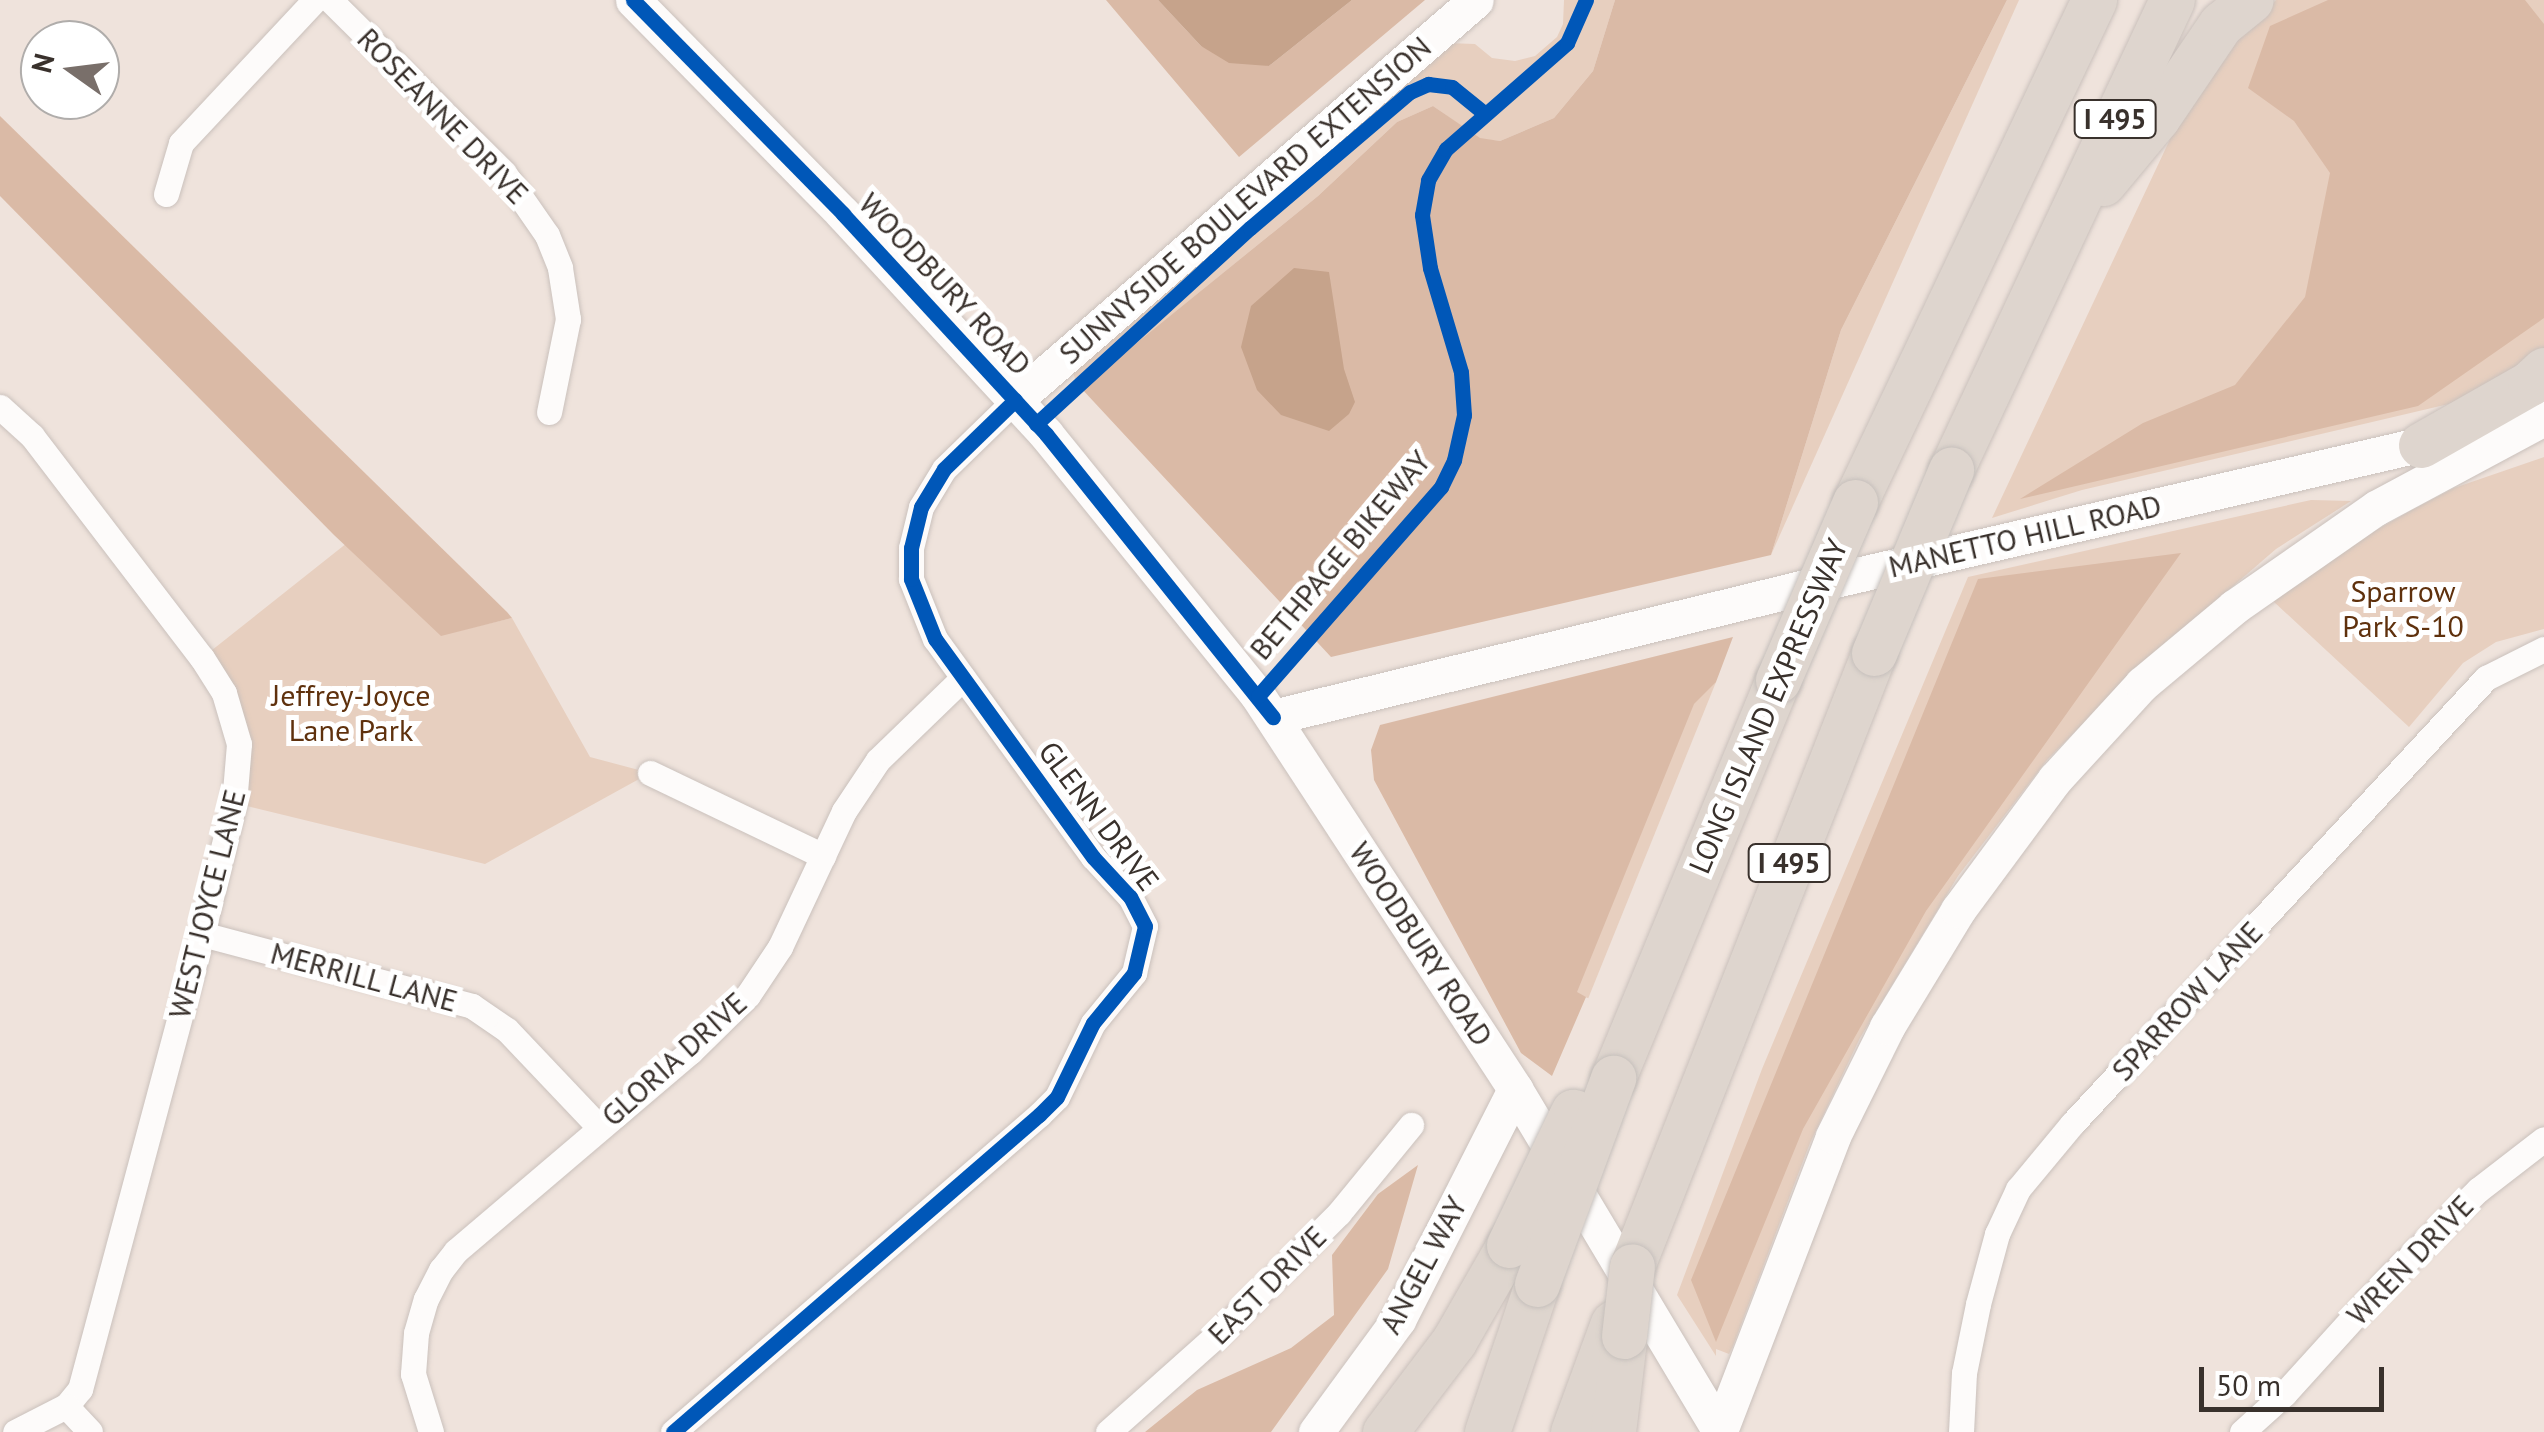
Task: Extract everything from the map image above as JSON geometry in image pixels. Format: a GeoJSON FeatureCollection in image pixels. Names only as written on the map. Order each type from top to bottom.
{"type":"FeatureCollection","features":[{"type":"Feature","properties":{"kind":"highway","name":"LONG ISLAND EXPRESSWAY"},"geometry":{"type":"LineString","coordinates":[[1487,1432],[1606,1069],[1631,1030],[1855,502],[2094,0]]}},
{"type":"Feature","properties":{"kind":"highway","name":"I 495"},"geometry":{"type":"LineString","coordinates":[[1600,1429],[1591,1378],[1669,1166],[1874,653],[1950,470],[2172,0]]}},
{"type":"Feature","properties":{"kind":"highway"},"geometry":{"type":"LineString","coordinates":[[2058,238],[2157,118],[2221,24],[2251,0]]}},
{"type":"Feature","properties":{"kind":"highway"},"geometry":{"type":"LineString","coordinates":[[2421,444],[2530,382],[2544,370]]}},
{"type":"Feature","properties":{"kind":"highway"},"geometry":{"type":"LineString","coordinates":[[1385,1432],[1454,1342],[1606,1069]]}},
{"type":"Feature","properties":{"kind":"highway"},"geometry":{"type":"LineString","coordinates":[[1600,1429],[1632,1266]]}},
{"type":"Feature","properties":{"kind":"main road","name":"WOODBURY ROAD"},"geometry":{"type":"LineString","coordinates":[[633,0],[843,214],[1015,400],[1104,502],[1273,717],[1515,1090],[1720,1432]]}},
{"type":"Feature","properties":{"kind":"main road","name":"SUNNYSIDE BOULEVARD EXTENSION"},"geometry":{"type":"LineString","coordinates":[[1015,400],[1476,0]]}},
{"type":"Feature","properties":{"kind":"main road","name":"MANETTO HILL ROAD"},"geometry":{"type":"LineString","coordinates":[[1273,717],[1805,587],[2544,417]]}},
{"type":"Feature","properties":{"kind":"main road"},"geometry":{"type":"LineString","coordinates":[[1720,1432],[1833,1136],[1887,1027],[1958,910],[2054,778],[2142,684],[2234,607],[2376,508],[2544,417]]}},
{"type":"Feature","properties":{"kind":"main road","name":"ANGEL WAY"},"geometry":{"type":"LineString","coordinates":[[1316,1432],[1398,1320],[1515,1090]]}},
{"type":"Feature","properties":{"kind":"street"},"geometry":{"type":"LineString","coordinates":[[166,194],[181,143],[315,0]]}},
{"type":"Feature","properties":{"kind":"street","name":"ROSEANNE DRIVE"},"geometry":{"type":"LineString","coordinates":[[330,0],[504,172],[547,235],[560,268],[568,319],[549,412]]}},
{"type":"Feature","properties":{"kind":"street","name":"GLENN DRIVE"},"geometry":{"type":"LineString","coordinates":[[673,1432],[1039,1115],[1056,1096],[1092,1023],[1134,973],[1145,926],[1130,897],[1094,857],[963,678],[920,610],[911,579],[911,548],[921,508],[944,469],[1015,400]]}},
{"type":"Feature","properties":{"kind":"street","name":"WEST JOYCE LANE"},"geometry":{"type":"LineString","coordinates":[[0,407],[32,436],[224,693],[232,715],[239,772],[202,934],[98,1331],[80,1389],[66,1406]]}},
{"type":"Feature","properties":{"kind":"street","name":"SPARROW LANE"},"geometry":{"type":"LineString","coordinates":[[1961,1432],[1964,1373],[1978,1304],[1998,1234],[2018,1189],[2072,1124],[2486,678],[2544,650]]}},
{"type":"Feature","properties":{"kind":"street","name":"GLORIA DRIVE"},"geometry":{"type":"LineString","coordinates":[[432,1432],[413,1374],[416,1333],[433,1284],[456,1251],[690,1052],[748,995],[780,948],[844,811],[878,760],[963,678]]}},
{"type":"Feature","properties":{"kind":"street"},"geometry":{"type":"LineString","coordinates":[[650,773],[823,856]]}},
{"type":"Feature","properties":{"kind":"street","name":"MERRILL LANE"},"geometry":{"type":"LineString","coordinates":[[202,934],[472,1006],[507,1030],[599,1127]]}},
{"type":"Feature","properties":{"kind":"street","name":"EAST DRIVE"},"geometry":{"type":"LineString","coordinates":[[1108,1432],[1218,1334],[1339,1213],[1411,1124]]}},
{"type":"Feature","properties":{"kind":"street","name":"WREN DRIVE"},"geometry":{"type":"LineString","coordinates":[[2242,1432],[2284,1394],[2393,1274],[2478,1190],[2544,1138]]}},
{"type":"Feature","properties":{"kind":"street"},"geometry":{"type":"LineString","coordinates":[[15,1432],[66,1406],[90,1432]]}},
{"type":"Feature","properties":{"kind":"green space"},"geometry":{"type":"Polygon","coordinates":[[[1564,0],[1615,0],[1593,71],[1554,118],[1500,141],[1480,139],[1433,106],[1397,122],[1318,196],[1085,385],[1075,379],[1073,372],[1447,43],[1475,44],[1492,58],[1515,61],[1535,56],[1557,37],[1563,24],[1564,0]]]}},
{"type":"Feature","properties":{"kind":"green space"},"geometry":{"type":"Polygon","coordinates":[[[2007,0],[2019,0],[1771,555],[1841,330],[2007,0]]]}},
{"type":"Feature","properties":{"kind":"green space"},"geometry":{"type":"Polygon","coordinates":[[[2276,0],[2544,0],[2544,357],[2453,403],[2082,490],[1992,518],[2180,118],[2215,62],[2276,0]]]}},
{"type":"Feature","properties":{"kind":"green space","name":"Sparrow Park S-10"},"geometry":{"type":"Polygon","coordinates":[[[2544,457],[2544,629],[2496,642],[2463,663],[2409,727],[2273,601],[2346,547],[2412,510],[2454,488],[2544,457]]]}},
{"type":"Feature","properties":{"kind":"green space"},"geometry":{"type":"Polygon","coordinates":[[[2311,500],[2351,501],[2276,549],[2136,670],[2047,760],[1958,876],[1860,1038],[1810,1143],[1733,1346],[1729,1354],[1716,1349],[1716,1356],[1677,1295],[1762,1069],[1968,577],[2311,500]]]}},
{"type":"Feature","properties":{"kind":"green space","name":"Jeffrey-Joyce Lane Park"},"geometry":{"type":"Polygon","coordinates":[[[347,543],[441,635],[512,618],[590,757],[650,773],[485,864],[234,803],[239,772],[202,658],[347,543]]]}},
{"type":"Feature","properties":{"kind":"green space"},"geometry":{"type":"Polygon","coordinates":[[[1688,671],[1716,682],[1588,998],[1560,987],[1688,671]]]}},
{"type":"Feature","properties":{"kind":"shaded area"},"geometry":{"type":"Polygon","coordinates":[[[1106,0],[1158,0],[1201,46],[1269,66],[1352,0],[1425,0],[1239,157],[1106,0]]]}},
{"type":"Feature","properties":{"kind":"shaded area"},"geometry":{"type":"Polygon","coordinates":[[[1158,0],[1352,0],[1269,66],[1229,63],[1201,46],[1158,0]]]}},
{"type":"Feature","properties":{"kind":"shaded area"},"geometry":{"type":"Polygon","coordinates":[[[1615,0],[2007,0],[1841,330],[1771,555],[1331,657],[1081,388],[1318,196],[1397,122],[1433,106],[1480,138],[1500,141],[1554,118],[1593,71],[1615,0]]]}},
{"type":"Feature","properties":{"kind":"shaded area"},"geometry":{"type":"Polygon","coordinates":[[[2328,0],[2525,0],[2544,24],[2544,318],[2418,406],[2020,499],[2143,423],[2235,385],[2305,297],[2330,173],[2294,121],[2248,88],[2270,26],[2328,0]]]}},
{"type":"Feature","properties":{"kind":"shaded area"},"geometry":{"type":"Polygon","coordinates":[[[0,116],[512,618],[441,636],[334,535],[0,196],[0,116]]]}},
{"type":"Feature","properties":{"kind":"shaded area"},"geometry":{"type":"Polygon","coordinates":[[[1294,268],[1329,272],[1344,369],[1355,402],[1349,414],[1329,431],[1281,415],[1257,390],[1241,347],[1251,306],[1294,268]]]}},
{"type":"Feature","properties":{"kind":"shaded area"},"geometry":{"type":"Polygon","coordinates":[[[2181,553],[1926,911],[1803,1129],[1716,1342],[1691,1280],[1978,579],[2181,553]]]}},
{"type":"Feature","properties":{"kind":"shaded area"},"geometry":{"type":"Polygon","coordinates":[[[1733,637],[1716,682],[1694,704],[1577,992],[1586,997],[1552,1076],[1521,1053],[1374,780],[1371,750],[1380,725],[1733,637]]]}},
{"type":"Feature","properties":{"kind":"shaded area"},"geometry":{"type":"Polygon","coordinates":[[[1418,1165],[1388,1269],[1271,1432],[1145,1432],[1197,1390],[1291,1348],[1334,1315],[1332,1255],[1378,1194],[1418,1165]]]}},
{"type":"Feature","properties":{"kind":"cycle path"},"geometry":{"type":"LineString","coordinates":[[633,0],[843,214],[1046,434],[1273,717]]}},
{"type":"Feature","properties":{"kind":"cycle path","name":"BETHPAGE BIKEWAY"},"geometry":{"type":"LineString","coordinates":[[1258,696],[1441,487],[1454,460],[1464,415],[1461,372],[1430,268],[1422,215],[1428,180],[1446,149],[1567,43],[1586,0]]}},
{"type":"Feature","properties":{"kind":"cycle path"},"geometry":{"type":"LineString","coordinates":[[1036,424],[1250,228],[1410,92],[1428,84],[1452,87],[1484,113]]}},
{"type":"Feature","properties":{"kind":"cycle path"},"geometry":{"type":"LineString","coordinates":[[673,1432],[1039,1115],[1057,1097],[1093,1023],[1134,973],[1145,926],[1130,897],[1093,857],[935,639],[911,579],[911,548],[921,507],[944,469],[1015,400]]}}]}
